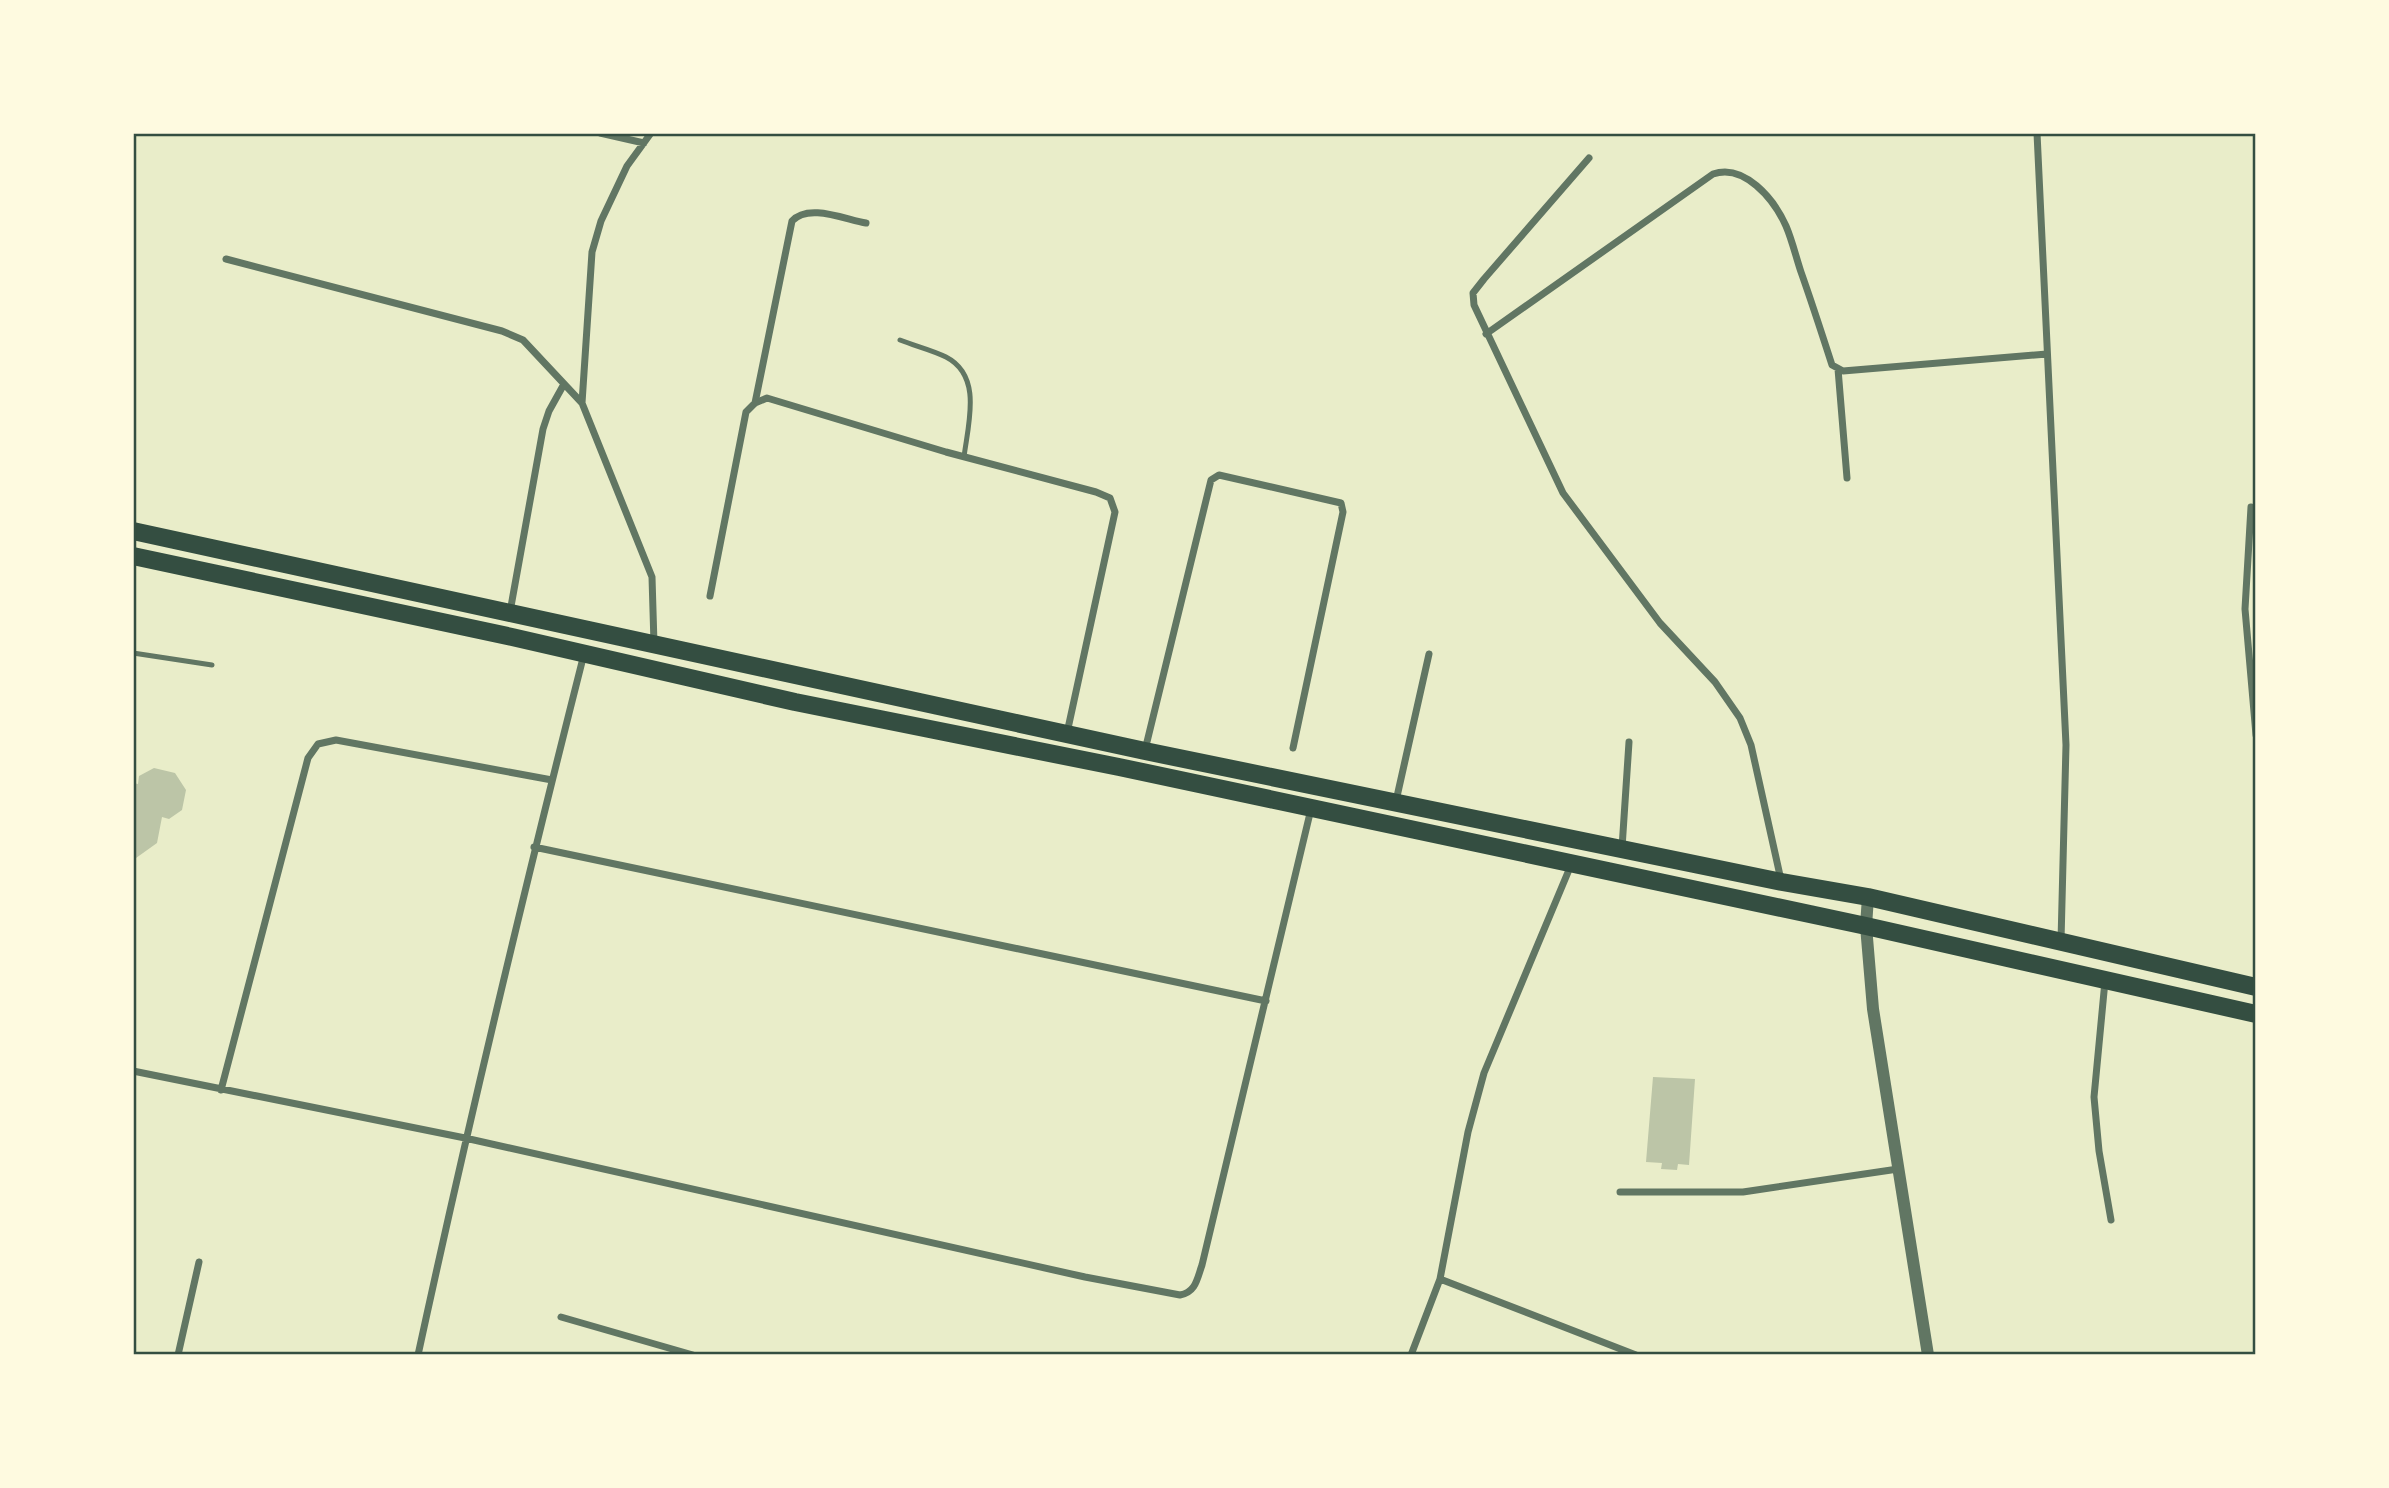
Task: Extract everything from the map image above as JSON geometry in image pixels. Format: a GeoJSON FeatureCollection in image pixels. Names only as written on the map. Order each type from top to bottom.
{"type":"FeatureCollection","features":[{"type":"Feature","properties":{"kind":"highway"},"geometry":{"type":"LineString","coordinates":[[133,531],[1144,751],[1868,897],[2256,987]]}},
{"type":"Feature","properties":{"kind":"highway"},"geometry":{"type":"LineString","coordinates":[[133,556],[584,653],[795,702],[1105,764],[1866,926],[2256,1014]]}},
{"type":"Feature","properties":{"kind":"street"},"geometry":{"type":"LineString","coordinates":[[600,133],[644,143]]}},
{"type":"Feature","properties":{"kind":"street"},"geometry":{"type":"LineString","coordinates":[[582,403],[592,252],[601,221],[628,166],[651,133]]}},
{"type":"Feature","properties":{"kind":"street"},"geometry":{"type":"LineString","coordinates":[[2037,133],[2066,745],[2061,941]]}},
{"type":"Feature","properties":{"kind":"street"},"geometry":{"type":"LineString","coordinates":[[1589,158],[1473,293],[1474,305],[1563,493],[1660,624],[1715,682],[1740,718],[1751,745],[1782,881]]}},
{"type":"Feature","properties":{"kind":"street"},"geometry":{"type":"LineString","coordinates":[[1486,334],[1713,174],[1724,170],[1737,172],[1755,185],[1769,199],[1785,224],[1832,365],[1838,369],[1843,371],[2047,354]]}},
{"type":"Feature","properties":{"kind":"street"},"geometry":{"type":"LineString","coordinates":[[755,402],[792,222],[798,215],[807,212],[866,223]]}},
{"type":"Feature","properties":{"kind":"street"},"geometry":{"type":"LineString","coordinates":[[226,259],[502,331],[523,340],[582,403],[652,577],[654,644]]}},
{"type":"Feature","properties":{"kind":"street"},"geometry":{"type":"LineString","coordinates":[[1838,369],[1847,478]]}},
{"type":"Feature","properties":{"kind":"street"},"geometry":{"type":"LineString","coordinates":[[510,613],[543,429],[549,411],[564,384]]}},
{"type":"Feature","properties":{"kind":"street"},"geometry":{"type":"LineString","coordinates":[[710,596],[746,412],[755,402],[767,398],[964,457],[1096,492],[1110,498],[1115,512],[1067,734]]}},
{"type":"Feature","properties":{"kind":"street"},"geometry":{"type":"LineString","coordinates":[[1144,751],[1210,480],[1219,475],[1341,503],[1343,512],[1293,748]]}},
{"type":"Feature","properties":{"kind":"street"},"geometry":{"type":"LineString","coordinates":[[2251,508],[2245,609],[2256,736]]}},
{"type":"Feature","properties":{"kind":"street"},"geometry":{"type":"LineString","coordinates":[[418,1355],[465,1138],[534,847],[584,653]]}},
{"type":"Feature","properties":{"kind":"street"},"geometry":{"type":"LineString","coordinates":[[1396,802],[1429,653]]}},
{"type":"Feature","properties":{"kind":"street"},"geometry":{"type":"LineString","coordinates":[[221,1090],[308,758],[318,744],[336,740],[552,780]]}},
{"type":"Feature","properties":{"kind":"street"},"geometry":{"type":"LineString","coordinates":[[1622,849],[1629,742]]}},
{"type":"Feature","properties":{"kind":"street"},"geometry":{"type":"LineString","coordinates":[[133,1071],[465,1138],[1085,1277],[1186,1294],[1194,1287],[1202,1265],[1311,809]]}},
{"type":"Feature","properties":{"kind":"street"},"geometry":{"type":"LineString","coordinates":[[534,847],[1266,1001]]}},
{"type":"Feature","properties":{"kind":"street"},"geometry":{"type":"LineString","coordinates":[[1411,1355],[1440,1279],[1468,1132],[1484,1073],[1572,863]]}},
{"type":"Feature","properties":{"kind":"street"},"geometry":{"type":"LineString","coordinates":[[1868,897],[1866,926],[1873,1009],[1928,1355]]}},
{"type":"Feature","properties":{"kind":"street"},"geometry":{"type":"LineString","coordinates":[[2105,980],[2094,1097],[2099,1151],[2111,1220]]}},
{"type":"Feature","properties":{"kind":"street"},"geometry":{"type":"LineString","coordinates":[[1620,1192],[1743,1192],[1898,1169]]}},
{"type":"Feature","properties":{"kind":"street"},"geometry":{"type":"LineString","coordinates":[[178,1355],[199,1262]]}},
{"type":"Feature","properties":{"kind":"street"},"geometry":{"type":"LineString","coordinates":[[1440,1279],[1636,1355]]}},
{"type":"Feature","properties":{"kind":"street"},"geometry":{"type":"LineString","coordinates":[[561,1317],[693,1355]]}},
{"type":"Feature","properties":{"kind":"lane"},"geometry":{"type":"LineString","coordinates":[[900,340],[948,358],[965,372],[972,397],[964,457]]}},
{"type":"Feature","properties":{"kind":"lane"},"geometry":{"type":"LineString","coordinates":[[133,653],[212,666]]}},
{"type":"Feature","properties":{"kind":"building"},"geometry":{"type":"Polygon","coordinates":[[[154,768],[175,773],[186,790],[182,810],[169,819],[162,817],[157,843],[136,858],[133,857],[133,783],[138,784],[139,776],[154,768]]]}},
{"type":"Feature","properties":{"kind":"building"},"geometry":{"type":"Polygon","coordinates":[[[1653,1077],[1695,1079],[1689,1165],[1678,1164],[1677,1170],[1661,1169],[1662,1163],[1646,1162],[1653,1077]]]}}]}
